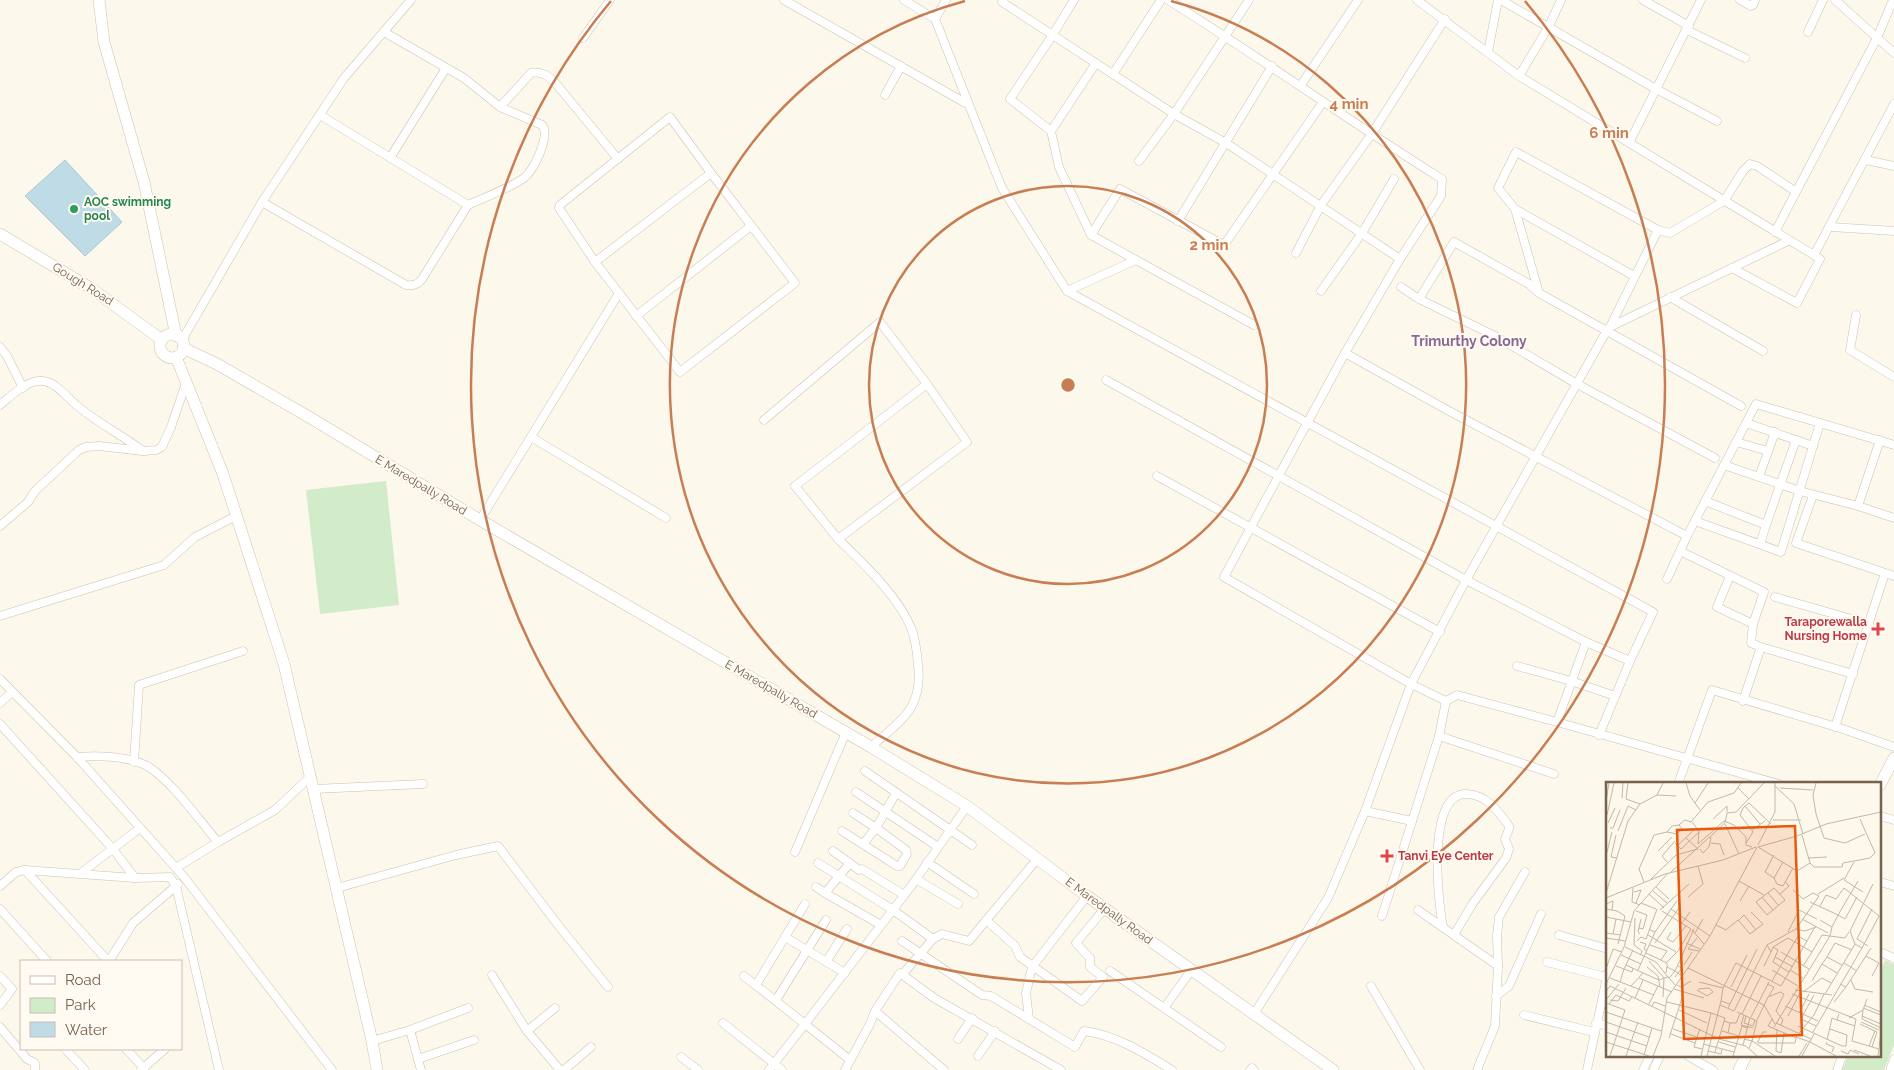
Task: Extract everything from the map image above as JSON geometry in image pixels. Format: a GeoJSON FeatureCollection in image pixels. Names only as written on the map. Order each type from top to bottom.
{"type":"FeatureCollection","features":[{"type":"Feature","properties":{"kind":"main road"},"geometry":{"type":"LineString","coordinates":[[99,0],[104,42],[144,182],[186,383],[223,474],[284,664],[372,1040],[377,1070]]}},
{"type":"Feature","properties":{"kind":"main road","name":"Gough Road"},"geometry":{"type":"LineString","coordinates":[[0,234],[92,289],[162,340]]}},
{"type":"Feature","properties":{"kind":"main road"},"geometry":{"type":"LineString","coordinates":[[168,335],[179,345],[169,358],[163,354],[160,348],[162,340],[168,335]]}},
{"type":"Feature","properties":{"kind":"main road","name":"E Maredpally Road"},"geometry":{"type":"LineString","coordinates":[[179,345],[217,364],[310,417],[480,520],[846,732],[966,806],[1087,896],[1254,1014],[1325,1068]]}},
{"type":"Feature","properties":{"kind":"main road"},"geometry":{"type":"LineString","coordinates":[[1882,782],[1894,758]]}},
{"type":"Feature","properties":{"kind":"main road"},"geometry":{"type":"LineString","coordinates":[[1739,1070],[1745,1058]]}},
{"type":"Feature","properties":{"kind":"street"},"geometry":{"type":"LineString","coordinates":[[179,345],[262,202],[344,78],[411,0]]}},
{"type":"Feature","properties":{"kind":"street"},"geometry":{"type":"LineString","coordinates":[[583,38],[610,0]]}},
{"type":"Feature","properties":{"kind":"street"},"geometry":{"type":"LineString","coordinates":[[784,0],[969,105]]}},
{"type":"Feature","properties":{"kind":"street"},"geometry":{"type":"LineString","coordinates":[[904,0],[935,19],[1002,188],[1067,291],[1653,612],[1599,735]]}},
{"type":"Feature","properties":{"kind":"street"},"geometry":{"type":"LineString","coordinates":[[935,19],[946,0]]}},
{"type":"Feature","properties":{"kind":"street"},"geometry":{"type":"LineString","coordinates":[[1003,0],[1002,2],[1052,36],[1174,114],[1226,143],[1400,259]]}},
{"type":"Feature","properties":{"kind":"street"},"geometry":{"type":"LineString","coordinates":[[1074,0],[1010,99],[1051,131],[1059,167],[1091,236],[1254,325]]}},
{"type":"Feature","properties":{"kind":"street"},"geometry":{"type":"LineString","coordinates":[[1113,74],[1161,0]]}},
{"type":"Feature","properties":{"kind":"street"},"geometry":{"type":"LineString","coordinates":[[1168,0],[1301,85],[1371,135],[1442,179],[1441,196],[1400,259],[1345,353],[1224,577],[1411,684],[1446,701]]}},
{"type":"Feature","properties":{"kind":"street"},"geometry":{"type":"LineString","coordinates":[[1140,162],[1249,0]]}},
{"type":"Feature","properties":{"kind":"street"},"geometry":{"type":"LineString","coordinates":[[1301,85],[1358,0]]}},
{"type":"Feature","properties":{"kind":"street"},"geometry":{"type":"LineString","coordinates":[[1417,0],[1519,76],[1820,259],[1797,303],[1732,268]]}},
{"type":"Feature","properties":{"kind":"street"},"geometry":{"type":"LineString","coordinates":[[1488,52],[1500,0],[1549,26],[1656,89],[1717,121]]}},
{"type":"Feature","properties":{"kind":"street"},"geometry":{"type":"LineString","coordinates":[[1519,76],[1549,26],[1561,0]]}},
{"type":"Feature","properties":{"kind":"street"},"geometry":{"type":"LineString","coordinates":[[1643,0],[1688,28],[1745,58]]}},
{"type":"Feature","properties":{"kind":"street"},"geometry":{"type":"LineString","coordinates":[[1629,143],[1701,0]]}},
{"type":"Feature","properties":{"kind":"street"},"geometry":{"type":"LineString","coordinates":[[1740,0],[1751,6],[1756,0]]}},
{"type":"Feature","properties":{"kind":"street"},"geometry":{"type":"LineString","coordinates":[[1808,32],[1823,0]]}},
{"type":"Feature","properties":{"kind":"street"},"geometry":{"type":"LineString","coordinates":[[1835,0],[1894,53]]}},
{"type":"Feature","properties":{"kind":"street"},"geometry":{"type":"LineString","coordinates":[[1775,232],[1877,38],[1893,0]]}},
{"type":"Feature","properties":{"kind":"street"},"geometry":{"type":"LineString","coordinates":[[1296,253],[1321,206],[1371,135],[1445,19]]}},
{"type":"Feature","properties":{"kind":"street"},"geometry":{"type":"LineString","coordinates":[[262,202],[406,285],[412,286],[419,284],[468,205],[525,177],[543,145],[545,128],[500,107],[464,78],[384,32]]}},
{"type":"Feature","properties":{"kind":"street"},"geometry":{"type":"LineString","coordinates":[[1051,131],[1096,63]]}},
{"type":"Feature","properties":{"kind":"street"},"geometry":{"type":"LineString","coordinates":[[884,95],[901,66]]}},
{"type":"Feature","properties":{"kind":"street"},"geometry":{"type":"LineString","coordinates":[[1178,221],[1272,66]]}},
{"type":"Feature","properties":{"kind":"street"},"geometry":{"type":"LineString","coordinates":[[390,158],[446,68]]}},
{"type":"Feature","properties":{"kind":"street"},"geometry":{"type":"LineString","coordinates":[[500,107],[531,73],[538,72],[549,76],[618,159]]}},
{"type":"Feature","properties":{"kind":"street"},"geometry":{"type":"LineString","coordinates":[[1091,236],[1120,189],[1224,245],[1323,102]]}},
{"type":"Feature","properties":{"kind":"street"},"geometry":{"type":"LineString","coordinates":[[1814,256],[1894,104]]}},
{"type":"Feature","properties":{"kind":"street"},"geometry":{"type":"LineString","coordinates":[[320,115],[468,205]]}},
{"type":"Feature","properties":{"kind":"street"},"geometry":{"type":"LineString","coordinates":[[670,117],[711,174],[795,282],[680,372],[595,262],[559,208],[560,205],[670,117]]}},
{"type":"Feature","properties":{"kind":"street"},"geometry":{"type":"LineString","coordinates":[[1634,276],[1515,209],[1498,188],[1516,152],[1658,230],[1670,233],[1724,201],[1743,171],[1750,164],[1757,166],[1796,191]]}},
{"type":"Feature","properties":{"kind":"street"},"geometry":{"type":"LineString","coordinates":[[1866,160],[1894,166]]}},
{"type":"Feature","properties":{"kind":"street"},"geometry":{"type":"LineString","coordinates":[[595,262],[711,174]]}},
{"type":"Feature","properties":{"kind":"street"},"geometry":{"type":"LineString","coordinates":[[1321,291],[1362,233],[1394,179]]}},
{"type":"Feature","properties":{"kind":"street"},"geometry":{"type":"LineString","coordinates":[[1515,209],[1539,293]]}},
{"type":"Feature","properties":{"kind":"street"},"geometry":{"type":"LineString","coordinates":[[636,316],[751,226]]}},
{"type":"Feature","properties":{"kind":"street"},"geometry":{"type":"LineString","coordinates":[[1830,227],[1894,231]]}},
{"type":"Feature","properties":{"kind":"street"},"geometry":{"type":"LineString","coordinates":[[1254,1014],[1328,898],[1365,811],[1411,684],[1466,580],[1608,329],[1658,230]]}},
{"type":"Feature","properties":{"kind":"street"},"geometry":{"type":"LineString","coordinates":[[1608,329],[1670,297],[1788,241]]}},
{"type":"Feature","properties":{"kind":"street"},"geometry":{"type":"LineString","coordinates":[[1419,299],[1454,242],[1529,284],[1539,293],[1608,329],[1741,406]]}},
{"type":"Feature","properties":{"kind":"street"},"geometry":{"type":"LineString","coordinates":[[1067,291],[1136,260]]}},
{"type":"Feature","properties":{"kind":"street"},"geometry":{"type":"LineString","coordinates":[[1401,287],[1419,299],[1495,336],[1577,384],[1715,458]]}},
{"type":"Feature","properties":{"kind":"street"},"geometry":{"type":"LineString","coordinates":[[480,520],[619,293]]}},
{"type":"Feature","properties":{"kind":"street"},"geometry":{"type":"LineString","coordinates":[[1670,297],[1762,351]]}},
{"type":"Feature","properties":{"kind":"street"},"geometry":{"type":"LineString","coordinates":[[1856,315],[1850,350],[1894,377]]}},
{"type":"Feature","properties":{"kind":"street"},"geometry":{"type":"LineString","coordinates":[[764,420],[880,322],[927,384],[967,442],[838,539]]}},
{"type":"Feature","properties":{"kind":"street"},"geometry":{"type":"LineString","coordinates":[[0,347],[7,356],[22,388]]}},
{"type":"Feature","properties":{"kind":"street"},"geometry":{"type":"LineString","coordinates":[[1345,353],[1449,412],[1687,536]]}},
{"type":"Feature","properties":{"kind":"street"},"geometry":{"type":"LineString","coordinates":[[1106,380],[1466,580],[1586,642],[1630,661]]}},
{"type":"Feature","properties":{"kind":"street"},"geometry":{"type":"LineString","coordinates":[[0,405],[22,388],[36,381],[51,383],[84,412],[143,451]]}},
{"type":"Feature","properties":{"kind":"street"},"geometry":{"type":"LineString","coordinates":[[0,526],[28,502],[35,491],[79,450],[86,447],[99,446],[143,451],[156,450],[162,446],[171,427],[186,383]]}},
{"type":"Feature","properties":{"kind":"street"},"geometry":{"type":"LineString","coordinates":[[871,747],[909,711],[917,695],[920,680],[912,628],[901,609],[871,572],[838,539],[795,486],[927,384]]}},
{"type":"Feature","properties":{"kind":"street"},"geometry":{"type":"LineString","coordinates":[[1667,579],[1687,536],[1756,404],[1894,445]]}},
{"type":"Feature","properties":{"kind":"street"},"geometry":{"type":"LineString","coordinates":[[1746,423],[1813,446]]}},
{"type":"Feature","properties":{"kind":"street"},"geometry":{"type":"LineString","coordinates":[[1696,521],[1781,552],[1820,423]]}},
{"type":"Feature","properties":{"kind":"street"},"geometry":{"type":"LineString","coordinates":[[1759,477],[1775,432]]}},
{"type":"Feature","properties":{"kind":"street"},"geometry":{"type":"LineString","coordinates":[[531,437],[666,518]]}},
{"type":"Feature","properties":{"kind":"street"},"geometry":{"type":"LineString","coordinates":[[1760,544],[1796,440]]}},
{"type":"Feature","properties":{"kind":"street"},"geometry":{"type":"LineString","coordinates":[[1858,506],[1880,440]]}},
{"type":"Feature","properties":{"kind":"street"},"geometry":{"type":"LineString","coordinates":[[1736,442],[1768,451]]}},
{"type":"Feature","properties":{"kind":"street"},"geometry":{"type":"LineString","coordinates":[[1724,465],[1800,491],[1858,506],[1894,518]]}},
{"type":"Feature","properties":{"kind":"street"},"geometry":{"type":"LineString","coordinates":[[1157,476],[1440,632]]}},
{"type":"Feature","properties":{"kind":"street"},"geometry":{"type":"LineString","coordinates":[[1813,495],[1796,543],[1894,576]]}},
{"type":"Feature","properties":{"kind":"street"},"geometry":{"type":"LineString","coordinates":[[1705,501],[1766,525]]}},
{"type":"Feature","properties":{"kind":"street"},"geometry":{"type":"LineString","coordinates":[[0,616],[164,565],[195,537],[236,516]]}},
{"type":"Feature","properties":{"kind":"street"},"geometry":{"type":"LineString","coordinates":[[1680,551],[1764,592],[1753,624],[1750,643],[1853,674]]}},
{"type":"Feature","properties":{"kind":"street"},"geometry":{"type":"LineString","coordinates":[[1835,728],[1885,573]]}},
{"type":"Feature","properties":{"kind":"street"},"geometry":{"type":"LineString","coordinates":[[1730,576],[1717,607],[1753,624]]}},
{"type":"Feature","properties":{"kind":"street"},"geometry":{"type":"LineString","coordinates":[[1775,597],[1869,624]]}},
{"type":"Feature","properties":{"kind":"street"},"geometry":{"type":"LineString","coordinates":[[1557,722],[1586,642]]}},
{"type":"Feature","properties":{"kind":"street"},"geometry":{"type":"LineString","coordinates":[[1743,700],[1761,647]]}},
{"type":"Feature","properties":{"kind":"street"},"geometry":{"type":"LineString","coordinates":[[134,762],[139,685],[243,651]]}},
{"type":"Feature","properties":{"kind":"street"},"geometry":{"type":"LineString","coordinates":[[1517,666],[1615,696]]}},
{"type":"Feature","properties":{"kind":"street"},"geometry":{"type":"LineString","coordinates":[[0,679],[77,757],[184,877],[332,1070]]}},
{"type":"Feature","properties":{"kind":"street"},"geometry":{"type":"LineString","coordinates":[[1679,782],[1712,690],[1894,747]]}},
{"type":"Feature","properties":{"kind":"street"},"geometry":{"type":"LineString","coordinates":[[0,703],[12,692]]}},
{"type":"Feature","properties":{"kind":"street"},"geometry":{"type":"LineString","coordinates":[[1446,701],[1457,695],[1771,782]]}},
{"type":"Feature","properties":{"kind":"street"},"geometry":{"type":"LineString","coordinates":[[1382,916],[1439,736],[1446,701]]}},
{"type":"Feature","properties":{"kind":"street"},"geometry":{"type":"LineString","coordinates":[[0,724],[113,849],[135,878]]}},
{"type":"Feature","properties":{"kind":"street"},"geometry":{"type":"LineString","coordinates":[[795,852],[846,732]]}},
{"type":"Feature","properties":{"kind":"street"},"geometry":{"type":"LineString","coordinates":[[1439,736],[1554,774]]}},
{"type":"Feature","properties":{"kind":"street"},"geometry":{"type":"LineString","coordinates":[[77,757],[94,755],[134,762],[149,767],[169,786],[218,842]]}},
{"type":"Feature","properties":{"kind":"street"},"geometry":{"type":"LineString","coordinates":[[865,771],[972,845]]}},
{"type":"Feature","properties":{"kind":"street"},"geometry":{"type":"LineString","coordinates":[[176,868],[275,810],[311,776]]}},
{"type":"Feature","properties":{"kind":"street"},"geometry":{"type":"LineString","coordinates":[[314,789],[424,784]]}},
{"type":"Feature","properties":{"kind":"street"},"geometry":{"type":"LineString","coordinates":[[856,792],[938,847]]}},
{"type":"Feature","properties":{"kind":"street"},"geometry":{"type":"LineString","coordinates":[[863,844],[876,828],[896,793]]}},
{"type":"Feature","properties":{"kind":"street"},"geometry":{"type":"LineString","coordinates":[[1443,927],[1439,908],[1437,861],[1441,825],[1452,799],[1458,795],[1476,795],[1492,803],[1509,826],[1510,829],[1505,839],[1509,849],[1506,858],[1473,903],[1454,935]]}},
{"type":"Feature","properties":{"kind":"street"},"geometry":{"type":"LineString","coordinates":[[769,1070],[893,910],[966,806]]}},
{"type":"Feature","properties":{"kind":"street"},"geometry":{"type":"LineString","coordinates":[[1365,811],[1412,821]]}},
{"type":"Feature","properties":{"kind":"street"},"geometry":{"type":"LineString","coordinates":[[842,831],[895,865],[900,866],[908,852],[853,813]]}},
{"type":"Feature","properties":{"kind":"street"},"geometry":{"type":"LineString","coordinates":[[81,873],[140,828]]}},
{"type":"Feature","properties":{"kind":"street"},"geometry":{"type":"LineString","coordinates":[[337,888],[456,854],[498,846],[558,926],[608,987]]}},
{"type":"Feature","properties":{"kind":"street"},"geometry":{"type":"LineString","coordinates":[[833,851],[859,870],[862,869],[904,895]]}},
{"type":"Feature","properties":{"kind":"street"},"geometry":{"type":"LineString","coordinates":[[902,975],[933,939],[942,934],[969,941],[1038,858]]}},
{"type":"Feature","properties":{"kind":"street"},"geometry":{"type":"LineString","coordinates":[[927,862],[974,894]]}},
{"type":"Feature","properties":{"kind":"street"},"geometry":{"type":"LineString","coordinates":[[818,863],[893,910],[933,939]]}},
{"type":"Feature","properties":{"kind":"street"},"geometry":{"type":"LineString","coordinates":[[825,893],[850,863]]}},
{"type":"Feature","properties":{"kind":"street"},"geometry":{"type":"LineString","coordinates":[[25,870],[108,960]]}},
{"type":"Feature","properties":{"kind":"street"},"geometry":{"type":"LineString","coordinates":[[0,886],[16,872],[25,870],[135,878],[170,877],[176,886],[218,1070]]}},
{"type":"Feature","properties":{"kind":"street"},"geometry":{"type":"LineString","coordinates":[[1477,1070],[1495,1026],[1499,917],[1525,872]]}},
{"type":"Feature","properties":{"kind":"street"},"geometry":{"type":"LineString","coordinates":[[110,960],[133,923],[184,877]]}},
{"type":"Feature","properties":{"kind":"street"},"geometry":{"type":"LineString","coordinates":[[916,879],[958,904]]}},
{"type":"Feature","properties":{"kind":"street"},"geometry":{"type":"LineString","coordinates":[[816,887],[881,925]]}},
{"type":"Feature","properties":{"kind":"street"},"geometry":{"type":"LineString","coordinates":[[1029,1019],[1026,993],[1032,967],[1087,896]]}},
{"type":"Feature","properties":{"kind":"street"},"geometry":{"type":"LineString","coordinates":[[756,985],[805,904]]}},
{"type":"Feature","properties":{"kind":"street"},"geometry":{"type":"LineString","coordinates":[[986,920],[1015,946],[1020,958],[1082,1001],[1103,977],[1090,967],[1090,958],[1076,943],[1106,908]]}},
{"type":"Feature","properties":{"kind":"street"},"geometry":{"type":"LineString","coordinates":[[0,909],[46,960]]}},
{"type":"Feature","properties":{"kind":"street"},"geometry":{"type":"LineString","coordinates":[[1418,910],[1498,966]]}},
{"type":"Feature","properties":{"kind":"street"},"geometry":{"type":"LineString","coordinates":[[1496,996],[1508,986],[1541,914]]}},
{"type":"Feature","properties":{"kind":"street"},"geometry":{"type":"LineString","coordinates":[[776,1000],[826,920]]}},
{"type":"Feature","properties":{"kind":"street"},"geometry":{"type":"LineString","coordinates":[[826,962],[847,929]]}},
{"type":"Feature","properties":{"kind":"street"},"geometry":{"type":"LineString","coordinates":[[1559,935],[1606,948]]}},
{"type":"Feature","properties":{"kind":"street"},"geometry":{"type":"LineString","coordinates":[[785,937],[845,973]]}},
{"type":"Feature","properties":{"kind":"street"},"geometry":{"type":"LineString","coordinates":[[902,941],[982,995],[991,996],[1075,1047],[1084,1031],[1102,1033],[1120,1041],[1161,1067],[1172,1070]]}},
{"type":"Feature","properties":{"kind":"street"},"geometry":{"type":"LineString","coordinates":[[1546,962],[1606,974]]}},
{"type":"Feature","properties":{"kind":"street"},"geometry":{"type":"LineString","coordinates":[[1165,1007],[1192,969]]}},
{"type":"Feature","properties":{"kind":"street"},"geometry":{"type":"LineString","coordinates":[[1110,970],[1222,1047]]}},
{"type":"Feature","properties":{"kind":"street"},"geometry":{"type":"LineString","coordinates":[[845,1070],[875,1011],[893,980],[900,973],[934,998],[1061,1070]]}},
{"type":"Feature","properties":{"kind":"street"},"geometry":{"type":"LineString","coordinates":[[492,975],[527,1031],[560,1070]]}},
{"type":"Feature","properties":{"kind":"street"},"geometry":{"type":"LineString","coordinates":[[0,976],[12,990],[0,1005]]}},
{"type":"Feature","properties":{"kind":"street"},"geometry":{"type":"LineString","coordinates":[[744,976],[850,1060]]}},
{"type":"Feature","properties":{"kind":"street"},"geometry":{"type":"LineString","coordinates":[[1371,986],[1420,1070]]}},
{"type":"Feature","properties":{"kind":"street"},"geometry":{"type":"LineString","coordinates":[[1587,1070],[1596,1023],[1606,993]]}},
{"type":"Feature","properties":{"kind":"street"},"geometry":{"type":"LineString","coordinates":[[372,1040],[410,1030],[468,1008]]}},
{"type":"Feature","properties":{"kind":"street"},"geometry":{"type":"LineString","coordinates":[[527,1031],[555,1008]]}},
{"type":"Feature","properties":{"kind":"street"},"geometry":{"type":"LineString","coordinates":[[875,1011],[944,1070]]}},
{"type":"Feature","properties":{"kind":"street"},"geometry":{"type":"LineString","coordinates":[[1524,1015],[1594,1032]]}},
{"type":"Feature","properties":{"kind":"street"},"geometry":{"type":"LineString","coordinates":[[958,1038],[972,1018]]}},
{"type":"Feature","properties":{"kind":"street"},"geometry":{"type":"LineString","coordinates":[[723,1023],[782,1070]]}},
{"type":"Feature","properties":{"kind":"street"},"geometry":{"type":"LineString","coordinates":[[1596,1023],[1606,1026]]}},
{"type":"Feature","properties":{"kind":"street"},"geometry":{"type":"LineString","coordinates":[[0,1027],[27,1059],[35,1064],[35,1070]]}},
{"type":"Feature","properties":{"kind":"street"},"geometry":{"type":"LineString","coordinates":[[410,1030],[422,1070]]}},
{"type":"Feature","properties":{"kind":"street"},"geometry":{"type":"LineString","coordinates":[[978,1056],[995,1031]]}},
{"type":"Feature","properties":{"kind":"street"},"geometry":{"type":"LineString","coordinates":[[418,1058],[474,1040]]}},
{"type":"Feature","properties":{"kind":"street"},"geometry":{"type":"LineString","coordinates":[[564,1070],[591,1047]]}},
{"type":"Feature","properties":{"kind":"street"},"geometry":{"type":"LineString","coordinates":[[127,1050],[143,1069],[164,1050]]}},
{"type":"Feature","properties":{"kind":"street"},"geometry":{"type":"LineString","coordinates":[[67,1051],[85,1070]]}},
{"type":"Feature","properties":{"kind":"street"},"geometry":{"type":"LineString","coordinates":[[681,1057],[698,1070]]}},
{"type":"Feature","properties":{"kind":"street"},"geometry":{"type":"LineString","coordinates":[[1650,1068],[1658,1058]]}},
{"type":"Feature","properties":{"kind":"street"},"geometry":{"type":"LineString","coordinates":[[1692,1058],[1713,1070]]}},
{"type":"Feature","properties":{"kind":"street"},"geometry":{"type":"LineString","coordinates":[[1837,1070],[1841,1058]]}},
{"type":"Feature","properties":{"kind":"street"},"geometry":{"type":"LineString","coordinates":[[1890,1070],[1894,1059]]}},
{"type":"Feature","properties":{"kind":"green space"},"geometry":{"type":"Polygon","coordinates":[[[386,481],[399,605],[320,614],[306,490],[386,481]]]}},
{"type":"Feature","properties":{"kind":"green space"},"geometry":{"type":"Polygon","coordinates":[[[1885,960],[1894,964],[1894,1045],[1884,1070],[1842,1070],[1847,1058],[1882,1058],[1882,967],[1885,960]]]}},
{"type":"Feature","properties":{"kind":"water","name":"AOC swimming pool"},"geometry":{"type":"Polygon","coordinates":[[[65,160],[122,222],[85,256],[25,196],[65,160]]]}},
{"type":"Feature","properties":{"kind":"place","name":"AOC swimming pool"},"geometry":{"type":"Point","coordinates":[74,209]}},
{"type":"Feature","properties":{"kind":"place","name":"Taraporewalla Nursing Home"},"geometry":{"type":"Point","coordinates":[1878,629]}},
{"type":"Feature","properties":{"kind":"place","name":"Tanvi Eye Center"},"geometry":{"type":"Point","coordinates":[1387,856]}},
{"type":"Feature","properties":{"kind":"district","name":"Trimurthy Colony"},"geometry":{"type":"Point","coordinates":[1469,341]}}]}
